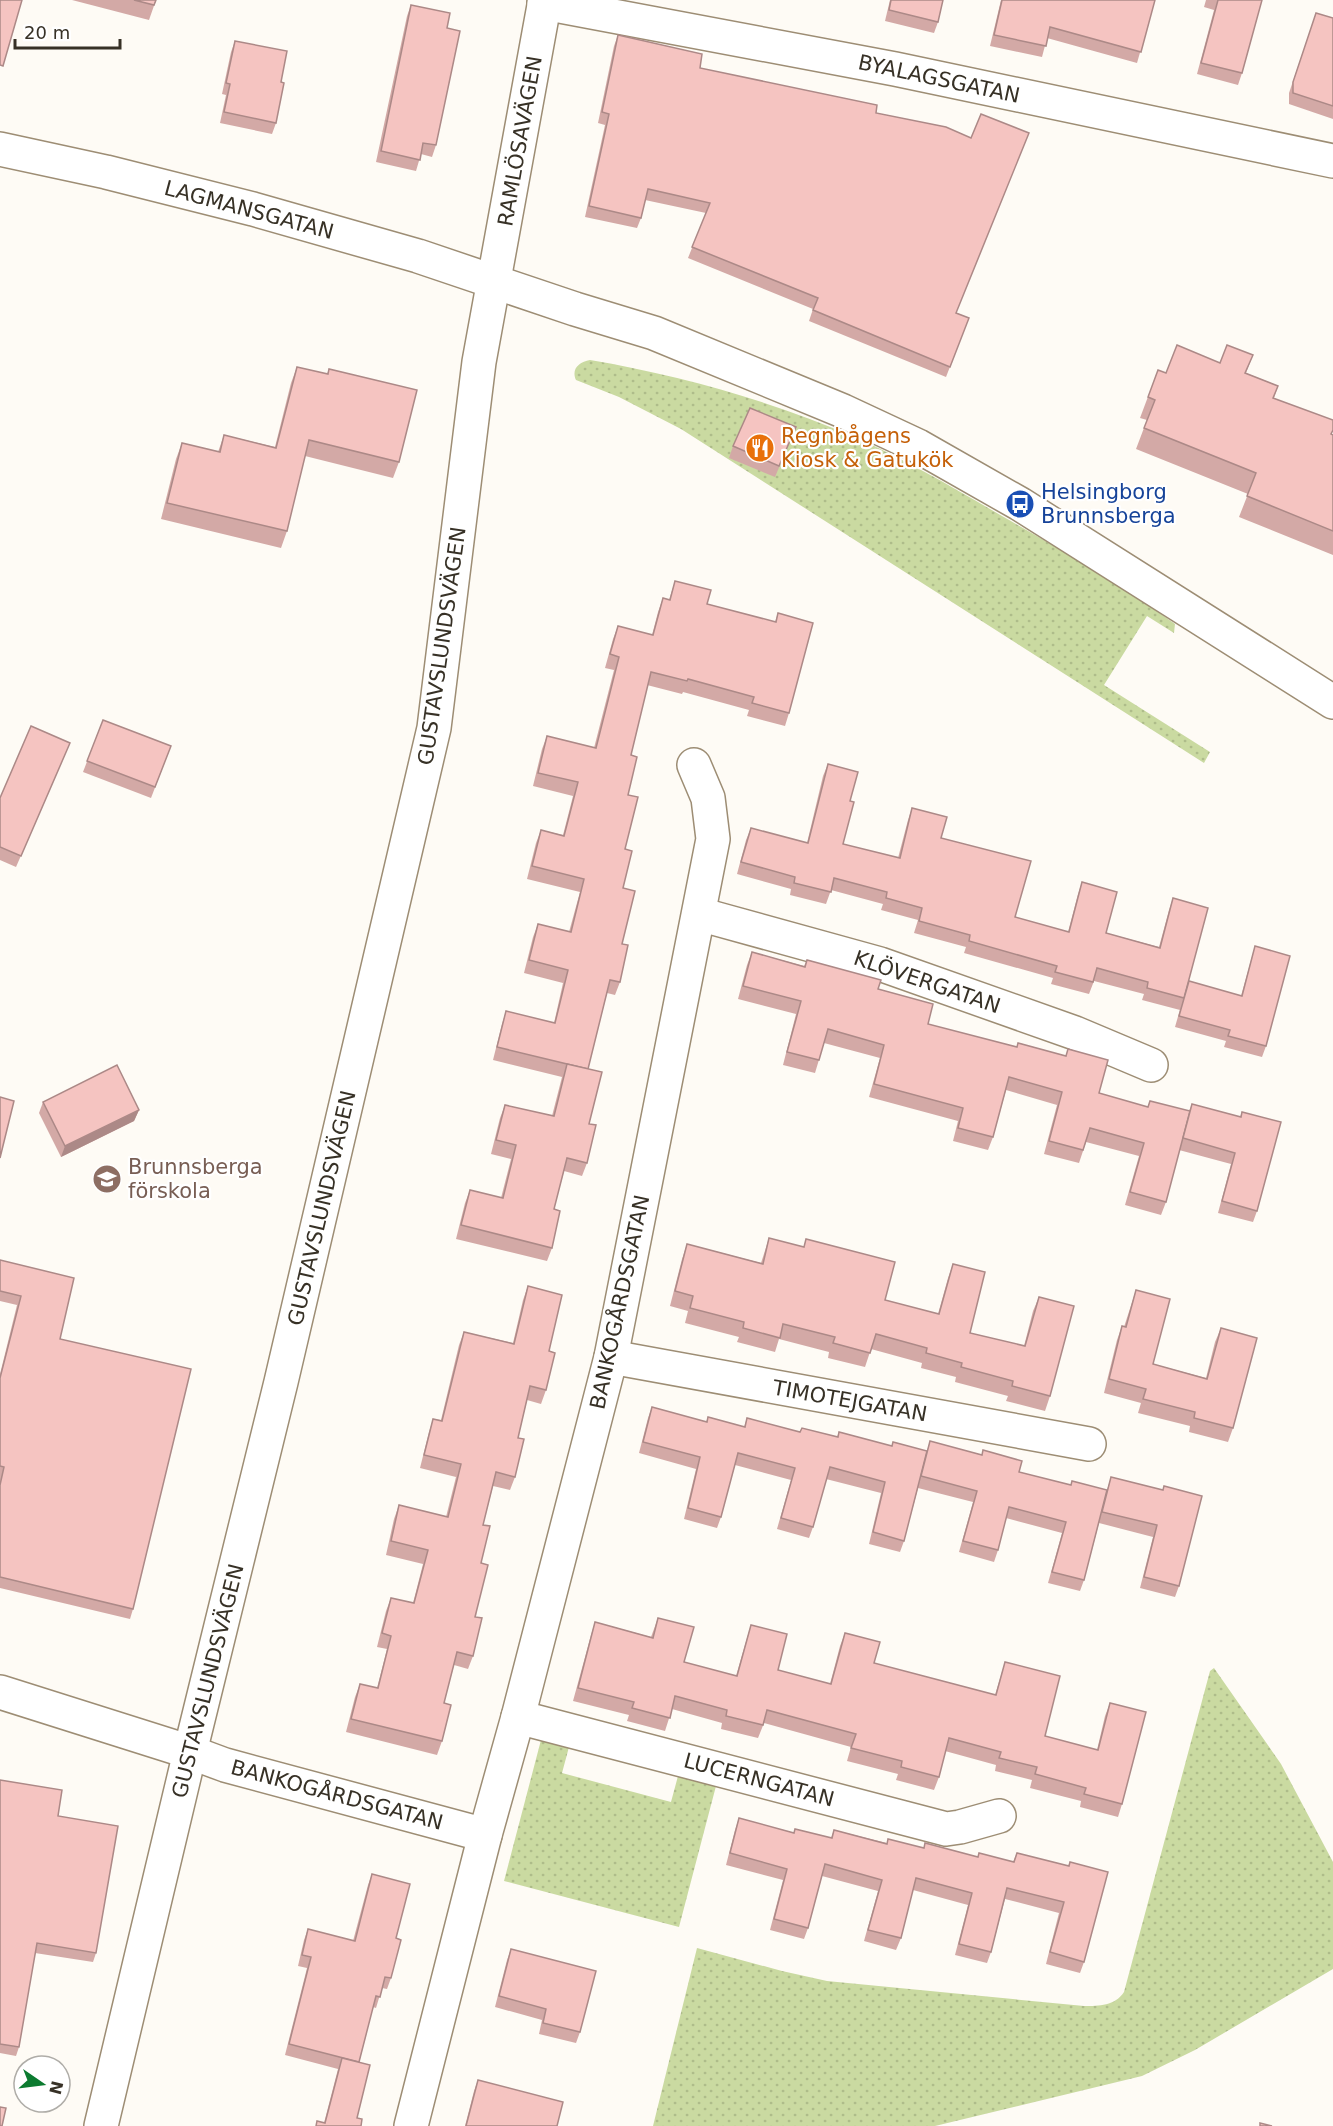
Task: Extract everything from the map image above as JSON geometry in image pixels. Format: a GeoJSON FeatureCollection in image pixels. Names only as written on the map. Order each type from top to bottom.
{"type":"FeatureCollection","features":[{"type":"Feature","properties":{"kind":"street","name":"BYALAGSGATAN"},"geometry":{"type":"LineString","coordinates":[[544,1],[895,69],[1333,161]]}},
{"type":"Feature","properties":{"kind":"street","name":"RAMLÖSAVÄGEN"},"geometry":{"type":"LineString","coordinates":[[494,282],[544,1]]}},
{"type":"Feature","properties":{"kind":"street","name":"LAGMANSGATAN"},"geometry":{"type":"LineString","coordinates":[[0,149],[105,172],[253,209],[418,256],[654,333],[843,411],[918,446],[1020,504],[1333,702]]}},
{"type":"Feature","properties":{"kind":"street","name":"GUSTAVSLUNDSVÄGEN"},"geometry":{"type":"LineString","coordinates":[[101,2126],[281,1382],[434,728],[479,362],[494,282]]}},
{"type":"Feature","properties":{"kind":"street","name":"BANKOGÅRDSGATAN"},"geometry":{"type":"LineString","coordinates":[[411,2126],[611,1357],[713,839],[708,798],[693,765]]}},
{"type":"Feature","properties":{"kind":"street","name":"KLÖVERGATAN"},"geometry":{"type":"LineString","coordinates":[[699,914],[880,964],[1075,1033],[1151,1065]]}},
{"type":"Feature","properties":{"kind":"street","name":"TIMOTEJGATAN"},"geometry":{"type":"LineString","coordinates":[[611,1357],[1089,1444]]}},
{"type":"Feature","properties":{"kind":"street","name":"BANKOGÅRDSGATAN"},"geometry":{"type":"LineString","coordinates":[[0,1692],[225,1765],[485,1836]]}},
{"type":"Feature","properties":{"kind":"street","name":"LUCERNGATAN"},"geometry":{"type":"LineString","coordinates":[[518,1717],[946,1829],[999,1816]]}},
{"type":"Feature","properties":{"kind":"green space"},"geometry":{"type":"Polygon","coordinates":[[[590,360],[691,381],[791,412],[855,437],[966,495],[1133,595],[1175,624],[1174,633],[1147,616],[1104,685],[1210,752],[1204,763],[681,429],[619,397],[576,380],[575,369],[582,362],[590,360]]]}},
{"type":"Feature","properties":{"kind":"green space"},"geometry":{"type":"Polygon","coordinates":[[[1214,1668],[1281,1764],[1333,1862],[1333,1969],[1195,2050],[1142,2076],[935,2126],[653,2126],[697,1948],[827,1981],[1084,2006],[1111,2003],[1120,1997],[1124,1992],[1210,1671],[1214,1668]]]}},
{"type":"Feature","properties":{"kind":"green space"},"geometry":{"type":"Polygon","coordinates":[[[541,1740],[569,1747],[562,1773],[671,1802],[678,1776],[716,1786],[679,1927],[504,1881],[541,1740]]]}},
{"type":"Feature","properties":{"kind":"building"},"geometry":{"type":"Polygon","coordinates":[[[0,0],[22,0],[3,66],[0,65],[0,0]]]}},
{"type":"Feature","properties":{"kind":"building"},"geometry":{"type":"Polygon","coordinates":[[[134,0],[156,0],[154,5],[134,0]]]}},
{"type":"Feature","properties":{"kind":"building"},"geometry":{"type":"Polygon","coordinates":[[[891,0],[943,0],[938,22],[889,10],[891,0]]]}},
{"type":"Feature","properties":{"kind":"building"},"geometry":{"type":"Polygon","coordinates":[[[1002,0],[1155,0],[1141,52],[1050,27],[1046,46],[994,35],[1002,0]]]}},
{"type":"Feature","properties":{"kind":"building"},"geometry":{"type":"Polygon","coordinates":[[[1218,0],[1262,0],[1242,73],[1201,63],[1218,0]]]}},
{"type":"Feature","properties":{"kind":"building"},"geometry":{"type":"Polygon","coordinates":[[[411,5],[450,13],[447,28],[460,31],[436,145],[423,143],[420,160],[381,151],[411,5]]]}},
{"type":"Feature","properties":{"kind":"building"},"geometry":{"type":"Polygon","coordinates":[[[1316,13],[1333,18],[1333,106],[1293,93],[1293,82],[1316,13]]]}},
{"type":"Feature","properties":{"kind":"building"},"geometry":{"type":"Polygon","coordinates":[[[618,35],[702,54],[700,68],[877,105],[876,113],[946,127],[971,138],[981,114],[1029,133],[956,313],[969,318],[950,367],[813,310],[818,298],[692,247],[710,203],[648,189],[641,218],[589,206],[609,114],[602,112],[618,35]]]}},
{"type":"Feature","properties":{"kind":"building"},"geometry":{"type":"Polygon","coordinates":[[[235,41],[287,51],[281,82],[284,83],[276,123],[224,112],[230,84],[226,83],[235,41]]]}},
{"type":"Feature","properties":{"kind":"building"},"geometry":{"type":"Polygon","coordinates":[[[1177,345],[1220,363],[1227,345],[1253,355],[1245,373],[1278,386],[1273,398],[1333,420],[1331,434],[1333,435],[1333,531],[1247,496],[1256,473],[1144,428],[1155,400],[1148,397],[1158,370],[1166,373],[1177,345]]]}},
{"type":"Feature","properties":{"kind":"building"},"geometry":{"type":"Polygon","coordinates":[[[297,367],[328,374],[329,369],[417,390],[399,462],[309,440],[287,531],[167,503],[182,443],[220,452],[224,435],[276,448],[297,367]]]}},
{"type":"Feature","properties":{"kind":"building","name":"Regnbågens Kiosk & Gatukök"},"geometry":{"type":"Polygon","coordinates":[[[750,408],[796,427],[779,466],[733,446],[750,408]]]}},
{"type":"Feature","properties":{"kind":"building"},"geometry":{"type":"Polygon","coordinates":[[[675,581],[711,590],[707,604],[776,622],[778,613],[813,623],[789,713],[752,703],[754,697],[688,679],[687,681],[651,672],[631,755],[637,757],[628,795],[638,797],[625,849],[632,851],[623,888],[635,891],[622,944],[628,945],[620,982],[610,980],[588,1069],[497,1047],[506,1011],[555,1023],[568,970],[529,960],[538,924],[571,932],[584,879],[532,866],[541,830],[564,836],[578,782],[538,773],[547,736],[596,748],[619,657],[610,654],[618,626],[653,635],[663,598],[670,600],[675,581]]]}},
{"type":"Feature","properties":{"kind":"building"},"geometry":{"type":"Polygon","coordinates":[[[103,720],[171,746],[155,787],[87,761],[103,720]]]}},
{"type":"Feature","properties":{"kind":"building"},"geometry":{"type":"Polygon","coordinates":[[[31,726],[70,743],[21,856],[0,847],[0,798],[31,726]]]}},
{"type":"Feature","properties":{"kind":"building"},"geometry":{"type":"Polygon","coordinates":[[[828,764],[858,772],[850,801],[854,802],[843,844],[900,858],[912,808],[947,817],[941,838],[1031,861],[1015,917],[1069,932],[1082,882],[1117,892],[1106,933],[1160,948],[1173,898],[1208,908],[1184,998],[1147,988],[1148,982],[1097,968],[1093,982],[1055,972],[1057,966],[969,941],[970,935],[919,921],[922,908],[886,898],[887,892],[834,878],[831,892],[794,883],[795,877],[741,862],[751,828],[808,843],[828,764]]]}},
{"type":"Feature","properties":{"kind":"building"},"geometry":{"type":"Polygon","coordinates":[[[1255,946],[1290,956],[1266,1046],[1228,1036],[1230,1030],[1179,1016],[1189,981],[1242,996],[1255,946]]]}},
{"type":"Feature","properties":{"kind":"building"},"geometry":{"type":"Polygon","coordinates":[[[752,952],[805,967],[807,960],[881,980],[878,989],[933,1004],[928,1024],[1017,1047],[1018,1043],[1066,1056],[1068,1049],[1108,1060],[1099,1093],[1148,1107],[1150,1101],[1190,1111],[1166,1202],[1130,1192],[1144,1143],[1090,1128],[1083,1150],[1049,1141],[1062,1092],[1009,1077],[993,1137],[958,1128],[963,1108],[874,1084],[884,1045],[828,1029],[819,1060],[787,1052],[801,1001],[743,986],[752,952]]]}},
{"type":"Feature","properties":{"kind":"building"},"geometry":{"type":"Polygon","coordinates":[[[567,1064],[602,1072],[589,1124],[596,1125],[587,1163],[567,1158],[554,1209],[560,1211],[552,1248],[461,1225],[470,1190],[503,1198],[516,1145],[496,1140],[505,1105],[554,1116],[567,1064]]]}},
{"type":"Feature","properties":{"kind":"building"},"geometry":{"type":"Polygon","coordinates":[[[117,1065],[139,1110],[65,1146],[43,1102],[117,1065]]]}},
{"type":"Feature","properties":{"kind":"building"},"geometry":{"type":"Polygon","coordinates":[[[0,1097],[14,1101],[0,1158],[0,1097]]]}},
{"type":"Feature","properties":{"kind":"building"},"geometry":{"type":"Polygon","coordinates":[[[1192,1104],[1241,1117],[1242,1112],[1281,1122],[1257,1211],[1222,1201],[1235,1153],[1183,1138],[1192,1104]]]}},
{"type":"Feature","properties":{"kind":"building"},"geometry":{"type":"Polygon","coordinates":[[[769,1238],[804,1247],[806,1239],[895,1262],[885,1300],[939,1314],[953,1264],[985,1272],[970,1333],[1025,1346],[1039,1297],[1074,1306],[1050,1396],[1012,1386],[1013,1381],[961,1367],[962,1363],[926,1353],[927,1348],[876,1334],[870,1353],[833,1343],[835,1337],[783,1324],[780,1338],[743,1328],[744,1322],[690,1308],[693,1296],[675,1291],[687,1244],[763,1264],[769,1238]]]}},
{"type":"Feature","properties":{"kind":"building"},"geometry":{"type":"Polygon","coordinates":[[[0,1260],[74,1278],[60,1339],[191,1369],[133,1609],[0,1577],[0,1485],[4,1467],[0,1466],[0,1378],[21,1296],[0,1291],[0,1260]]]}},
{"type":"Feature","properties":{"kind":"building"},"geometry":{"type":"Polygon","coordinates":[[[528,1286],[562,1295],[549,1351],[555,1353],[546,1390],[530,1386],[518,1438],[524,1439],[515,1477],[496,1472],[483,1525],[490,1526],[481,1563],[488,1565],[475,1617],[482,1618],[473,1656],[457,1652],[444,1703],[451,1705],[442,1741],[351,1719],[360,1684],[378,1688],[391,1636],[382,1633],[391,1598],[414,1603],[428,1550],[391,1541],[399,1505],[448,1517],[461,1464],[424,1455],[433,1419],[442,1421],[464,1332],[514,1344],[528,1286]]]}},
{"type":"Feature","properties":{"kind":"building"},"geometry":{"type":"Polygon","coordinates":[[[1136,1290],[1170,1299],[1153,1364],[1207,1379],[1221,1328],[1257,1338],[1233,1428],[1194,1418],[1195,1412],[1143,1399],[1146,1389],[1109,1379],[1122,1326],[1126,1327],[1136,1290]]]}},
{"type":"Feature","properties":{"kind":"building"},"geometry":{"type":"Polygon","coordinates":[[[652,1407],[707,1422],[708,1417],[745,1427],[747,1418],[800,1432],[802,1428],[838,1437],[839,1432],[892,1446],[893,1442],[927,1451],[904,1541],[873,1532],[885,1482],[830,1467],[813,1527],[781,1518],[795,1468],[738,1453],[721,1517],[688,1508],[700,1457],[643,1442],[652,1407]]]}},
{"type":"Feature","properties":{"kind":"building"},"geometry":{"type":"Polygon","coordinates":[[[930,1441],[982,1455],[983,1450],[1022,1461],[1019,1472],[1071,1485],[1072,1481],[1107,1490],[1084,1580],[1052,1572],[1066,1522],[1009,1507],[998,1550],[963,1541],[977,1491],[921,1476],[930,1441]]]}},
{"type":"Feature","properties":{"kind":"building"},"geometry":{"type":"Polygon","coordinates":[[[1111,1477],[1163,1490],[1164,1486],[1202,1496],[1179,1586],[1144,1577],[1157,1525],[1102,1512],[1111,1477]]]}},
{"type":"Feature","properties":{"kind":"building"},"geometry":{"type":"Polygon","coordinates":[[[658,1618],[694,1627],[684,1662],[737,1676],[751,1625],[787,1634],[778,1670],[831,1684],[845,1633],[880,1642],[874,1663],[996,1695],[1005,1662],[1060,1676],[1045,1736],[1098,1750],[1110,1703],[1146,1712],[1122,1804],[1084,1794],[1086,1788],[1035,1774],[1037,1767],[999,1758],[1001,1752],[949,1738],[939,1777],[901,1767],[902,1761],[851,1748],[856,1734],[767,1710],[763,1725],[726,1716],[727,1710],[675,1696],[670,1718],[632,1708],[634,1702],[578,1688],[595,1622],[653,1638],[658,1618]]]}},
{"type":"Feature","properties":{"kind":"building"},"geometry":{"type":"Polygon","coordinates":[[[0,1780],[62,1790],[58,1816],[118,1826],[96,1953],[37,1943],[19,2047],[0,2044],[0,1780]]]}},
{"type":"Feature","properties":{"kind":"building"},"geometry":{"type":"Polygon","coordinates":[[[739,1818],[794,1833],[795,1829],[832,1838],[834,1830],[887,1844],[888,1839],[924,1848],[925,1843],[978,1857],[979,1853],[1014,1862],[1017,1853],[1069,1866],[1070,1862],[1108,1872],[1084,1962],[1050,1952],[1064,1902],[1007,1888],[991,1952],[959,1944],[972,1893],[916,1878],[901,1938],[868,1930],[882,1880],[825,1864],[808,1928],[774,1919],[787,1869],[730,1853],[739,1818]]]}},
{"type":"Feature","properties":{"kind":"building"},"geometry":{"type":"Polygon","coordinates":[[[372,1874],[410,1884],[396,1938],[401,1940],[391,1978],[385,1977],[380,1997],[376,1996],[359,2062],[289,2044],[311,1957],[302,1955],[308,1929],[355,1941],[372,1874]]]}},
{"type":"Feature","properties":{"kind":"building"},"geometry":{"type":"Polygon","coordinates":[[[511,1949],[596,1971],[580,2032],[543,2023],[546,2009],[499,1996],[511,1949]]]}},
{"type":"Feature","properties":{"kind":"building"},"geometry":{"type":"Polygon","coordinates":[[[342,2058],[370,2065],[357,2118],[362,2119],[361,2126],[316,2126],[317,2121],[325,2123],[342,2058]]]}},
{"type":"Feature","properties":{"kind":"building"},"geometry":{"type":"Polygon","coordinates":[[[478,2080],[563,2102],[557,2126],[466,2126],[478,2080]]]}},
{"type":"Feature","properties":{"kind":"building"},"geometry":{"type":"Polygon","coordinates":[[[0,2107],[6,2108],[2,2126],[0,2126],[0,2107]]]}},
{"type":"Feature","properties":{"kind":"place","name":"Regnbågens Kiosk & Gatukök"},"geometry":{"type":"Point","coordinates":[760,448]}},
{"type":"Feature","properties":{"kind":"place","name":"Helsingborg Brunnsberga"},"geometry":{"type":"Point","coordinates":[1020,504]}},
{"type":"Feature","properties":{"kind":"place","name":"Brunnsberga förskola"},"geometry":{"type":"Point","coordinates":[107,1179]}}]}
